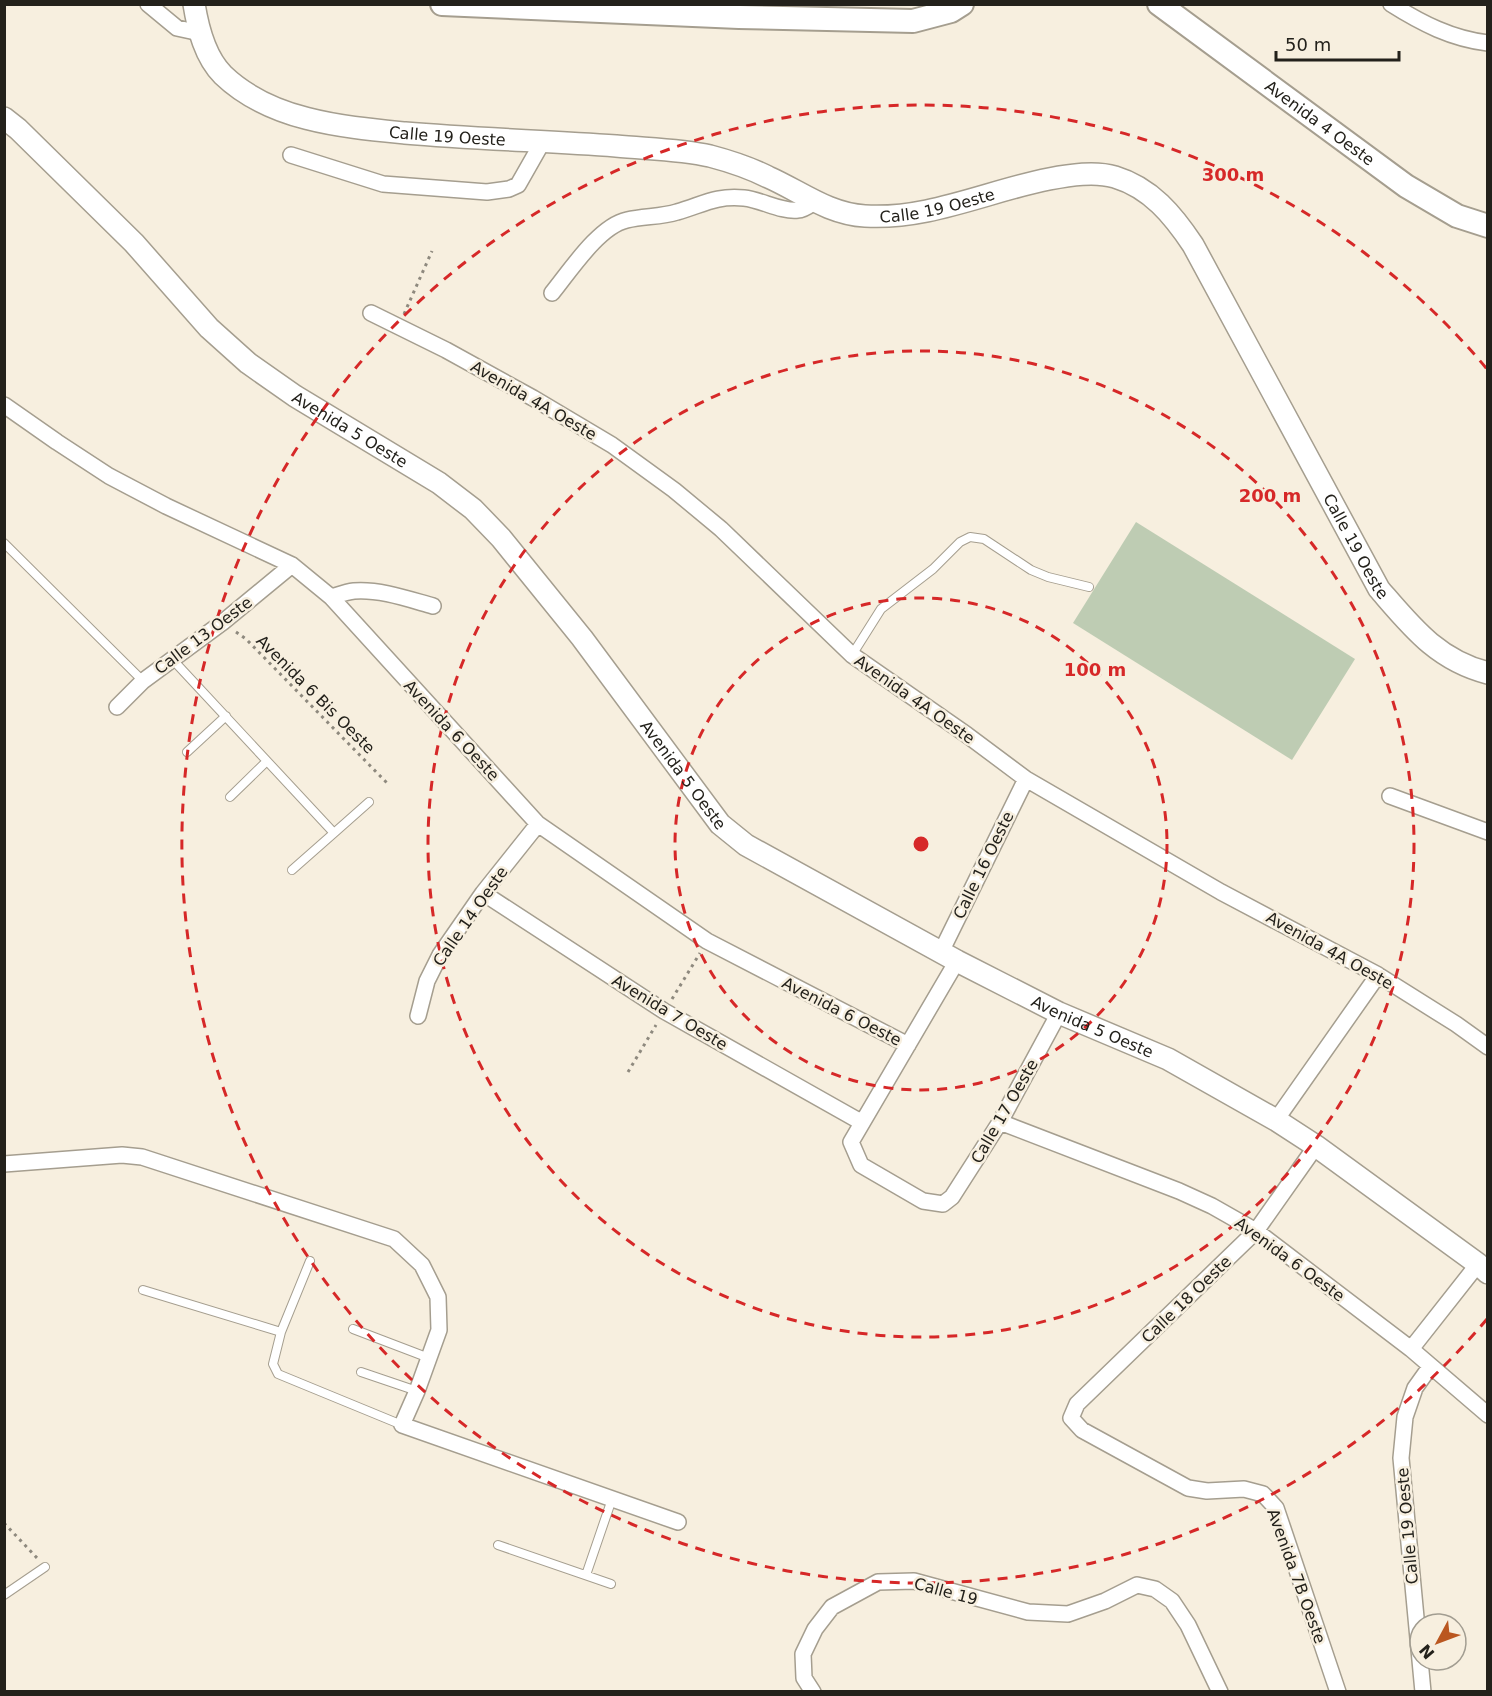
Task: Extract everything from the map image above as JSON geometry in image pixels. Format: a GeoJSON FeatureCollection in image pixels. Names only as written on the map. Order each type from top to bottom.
{"type":"FeatureCollection","features":[{"type":"Feature","properties":{"kind":"main road"},"geometry":{"type":"LineString","coordinates":[[442,4],[735,11],[913,21],[951,11],[962,4]]}},
{"type":"Feature","properties":{"kind":"main road","name":"Avenida 4 Oeste"},"geometry":{"type":"LineString","coordinates":[[1159,4],[1406,186],[1457,216],[1488,226]]}},
{"type":"Feature","properties":{"kind":"street"},"geometry":{"type":"LineString","coordinates":[[148,4],[177,28],[200,33]]}},
{"type":"Feature","properties":{"kind":"street","name":"Calle 19 Oeste"},"geometry":{"type":"LineString","coordinates":[[194,4],[200,33],[210,57],[223,75],[253,96],[284,112],[363,129],[495,140],[671,150],[710,156],[768,177],[814,202],[846,214],[861,216],[902,215],[1063,177],[1100,174],[1130,183],[1154,197],[1181,226],[1210,274],[1379,589],[1420,636],[1468,668],[1488,672]]}},
{"type":"Feature","properties":{"kind":"street"},"geometry":{"type":"LineString","coordinates":[[1391,4],[1418,21],[1450,35],[1488,43]]}},
{"type":"Feature","properties":{"kind":"street","name":"Avenida 5 Oeste"},"geometry":{"type":"LineString","coordinates":[[4,118],[134,243],[209,328],[248,363],[296,396],[439,483],[473,509],[508,546],[582,638],[720,825],[746,845],[949,956],[1059,1013],[1168,1059],[1276,1120],[1484,1264]]}},
{"type":"Feature","properties":{"kind":"street"},"geometry":{"type":"LineString","coordinates":[[291,155],[383,184],[487,192],[509,189],[518,185],[543,141]]}},
{"type":"Feature","properties":{"kind":"street"},"geometry":{"type":"LineString","coordinates":[[552,293],[599,236],[613,225],[626,220],[664,216],[707,200],[725,198],[744,198],[788,210],[801,211],[814,202]]}},
{"type":"Feature","properties":{"kind":"street","name":"Avenida 4A Oeste"},"geometry":{"type":"LineString","coordinates":[[371,313],[533,398],[612,445],[721,529],[852,655],[1026,779],[1221,892],[1378,975],[1488,1047]]}},
{"type":"Feature","properties":{"kind":"street","name":"Avenida 6 Oeste"},"geometry":{"type":"LineString","coordinates":[[4,405],[110,476],[166,507],[292,565],[331,597],[538,824],[707,941],[908,1045]]}},
{"type":"Feature","properties":{"kind":"street","name":"Calle 13 Oeste"},"geometry":{"type":"LineString","coordinates":[[117,707],[143,681],[223,622],[292,565]]}},
{"type":"Feature","properties":{"kind":"street"},"geometry":{"type":"LineString","coordinates":[[331,597],[353,591],[371,592],[389,594],[433,606]]}},
{"type":"Feature","properties":{"kind":"street","name":"Calle 16 Oeste"},"geometry":{"type":"LineString","coordinates":[[850,1142],[908,1045],[1026,779]]}},
{"type":"Feature","properties":{"kind":"street"},"geometry":{"type":"LineString","coordinates":[[1390,795],[1485,826]]}},
{"type":"Feature","properties":{"kind":"street","name":"Calle 14 Oeste"},"geometry":{"type":"LineString","coordinates":[[418,1016],[427,981],[436,964],[483,892],[538,824]]}},
{"type":"Feature","properties":{"kind":"street","name":"Avenida 7 Oeste"},"geometry":{"type":"LineString","coordinates":[[483,892],[664,1011],[861,1122]]}},
{"type":"Feature","properties":{"kind":"street"},"geometry":{"type":"LineString","coordinates":[[1276,1120],[1378,975]]}},
{"type":"Feature","properties":{"kind":"street","name":"Calle 17 Oeste"},"geometry":{"type":"LineString","coordinates":[[850,1142],[861,1166],[923,1201],[943,1204],[952,1197],[1000,1122],[1059,1013]]}},
{"type":"Feature","properties":{"kind":"street","name":"Avenida 6 Oeste"},"geometry":{"type":"LineString","coordinates":[[1000,1122],[1179,1191],[1212,1206],[1256,1231],[1411,1348],[1430,1367],[1488,1415]]}},
{"type":"Feature","properties":{"kind":"street","name":"Calle 18 Oeste"},"geometry":{"type":"LineString","coordinates":[[1071,1418],[1077,1404],[1256,1231],[1316,1146]]}},
{"type":"Feature","properties":{"kind":"street"},"geometry":{"type":"LineString","coordinates":[[4,1164],[122,1155],[142,1157],[394,1239],[422,1265],[438,1297],[439,1330],[402,1425],[678,1522]]}},
{"type":"Feature","properties":{"kind":"street"},"geometry":{"type":"LineString","coordinates":[[1411,1348],[1484,1264]]}},
{"type":"Feature","properties":{"kind":"street","name":"Calle 19 Oeste"},"geometry":{"type":"LineString","coordinates":[[1423,1692],[1401,1458],[1405,1417],[1415,1388],[1430,1367]]}},
{"type":"Feature","properties":{"kind":"street","name":"Avenida 7B Oeste"},"geometry":{"type":"LineString","coordinates":[[1071,1418],[1082,1430],[1188,1488],[1207,1491],[1244,1488],[1263,1494],[1276,1508],[1338,1692]]}},
{"type":"Feature","properties":{"kind":"street","name":"Calle 19"},"geometry":{"type":"LineString","coordinates":[[813,1692],[804,1678],[803,1654],[815,1629],[832,1607],[878,1582],[914,1581],[1028,1612],[1068,1614],[1105,1601],[1137,1585],[1155,1589],[1172,1601],[1188,1625],[1220,1692]]}},
{"type":"Feature","properties":{"kind":"lane"},"geometry":{"type":"LineString","coordinates":[[852,655],[881,609],[933,569],[960,542],[970,537],[984,539],[1031,570],[1048,577],[1089,587]]}},
{"type":"Feature","properties":{"kind":"lane"},"geometry":{"type":"LineString","coordinates":[[4,543],[143,681]]}},
{"type":"Feature","properties":{"kind":"lane"},"geometry":{"type":"LineString","coordinates":[[172,659],[334,833]]}},
{"type":"Feature","properties":{"kind":"lane"},"geometry":{"type":"LineString","coordinates":[[187,752],[226,716]]}},
{"type":"Feature","properties":{"kind":"lane"},"geometry":{"type":"LineString","coordinates":[[230,796],[267,761]]}},
{"type":"Feature","properties":{"kind":"lane"},"geometry":{"type":"LineString","coordinates":[[292,870],[369,802]]}},
{"type":"Feature","properties":{"kind":"lane"},"geometry":{"type":"LineString","coordinates":[[310,1261],[281,1332],[273,1364],[278,1374],[402,1425]]}},
{"type":"Feature","properties":{"kind":"lane"},"geometry":{"type":"LineString","coordinates":[[143,1290],[281,1332]]}},
{"type":"Feature","properties":{"kind":"lane"},"geometry":{"type":"LineString","coordinates":[[353,1329],[429,1358]]}},
{"type":"Feature","properties":{"kind":"lane"},"geometry":{"type":"LineString","coordinates":[[361,1372],[417,1391]]}},
{"type":"Feature","properties":{"kind":"lane"},"geometry":{"type":"LineString","coordinates":[[585,1575],[612,1499]]}},
{"type":"Feature","properties":{"kind":"lane"},"geometry":{"type":"LineString","coordinates":[[498,1545],[611,1584]]}},
{"type":"Feature","properties":{"kind":"lane"},"geometry":{"type":"LineString","coordinates":[[4,1595],[45,1566]]}},
{"type":"Feature","properties":{"kind":"path"},"geometry":{"type":"LineString","coordinates":[[399,326],[432,251]]}},
{"type":"Feature","properties":{"kind":"path","name":"Avenida 6 Bis Oeste"},"geometry":{"type":"LineString","coordinates":[[223,622],[246,639],[389,785]]}},
{"type":"Feature","properties":{"kind":"path"},"geometry":{"type":"LineString","coordinates":[[4,1523],[45,1566]]}},
{"type":"Feature","properties":{"kind":"green space"},"geometry":{"type":"Polygon","coordinates":[[[1136,522],[1355,659],[1292,760],[1073,623],[1136,522]]]}}]}
